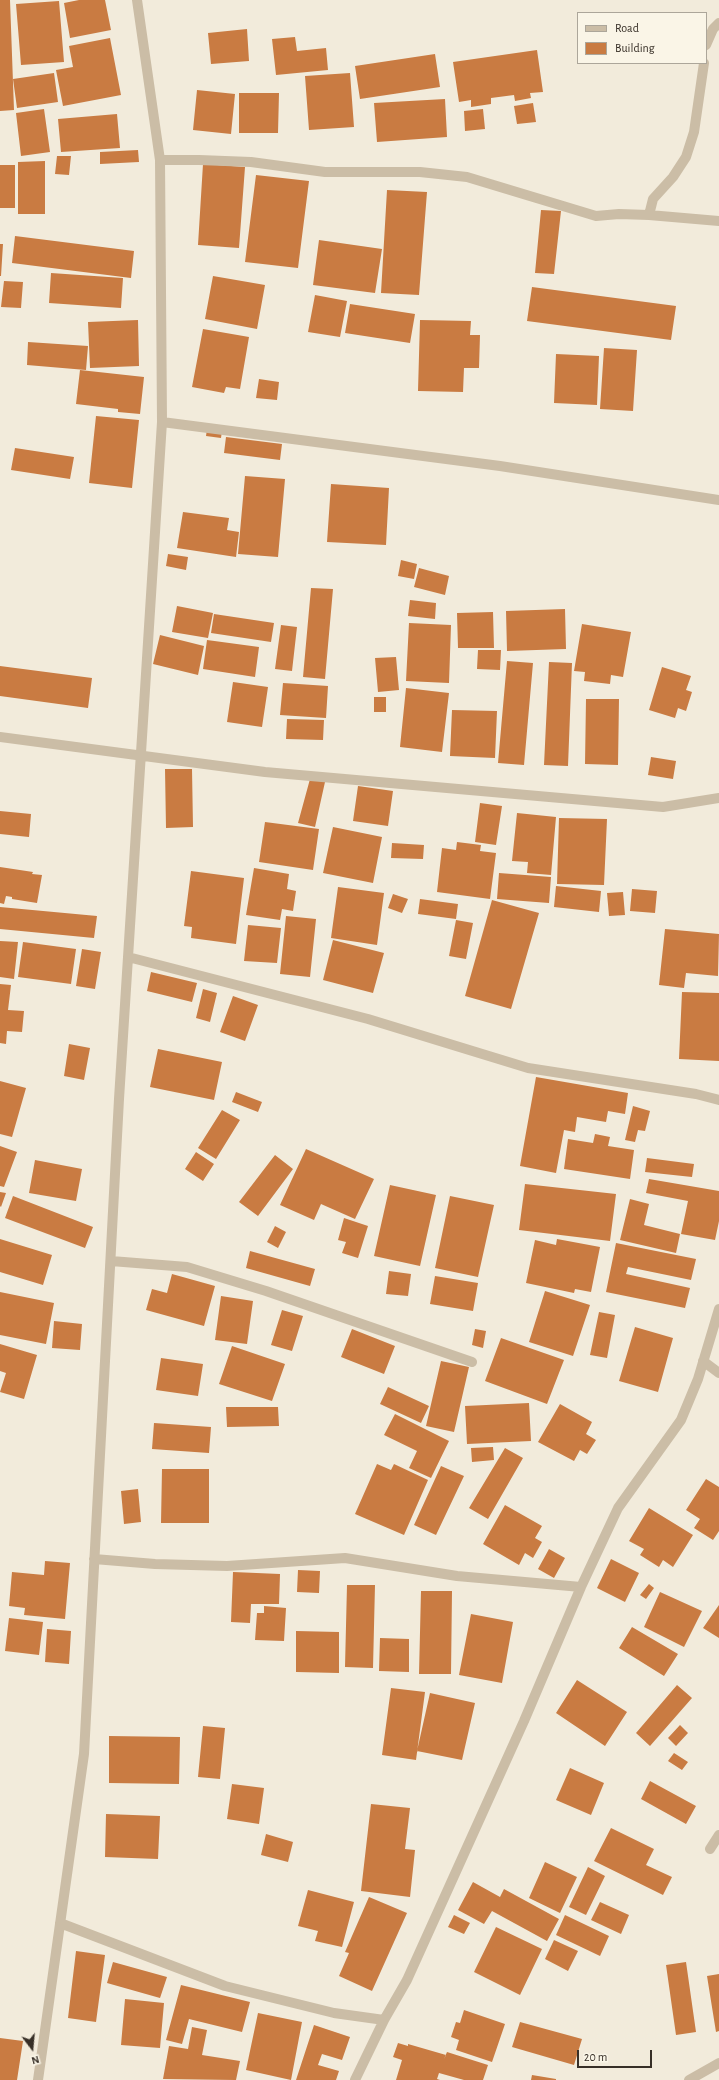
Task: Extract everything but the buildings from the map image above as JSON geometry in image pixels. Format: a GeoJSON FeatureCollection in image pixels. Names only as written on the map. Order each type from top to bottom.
{"type":"FeatureCollection","features":[{"type":"Feature","properties":{"kind":"street"},"geometry":{"type":"LineString","coordinates":[[38,2080],[84,1754],[128,957],[162,422],[160,160],[137,0]]}},
{"type":"Feature","properties":{"kind":"street"},"geometry":{"type":"LineString","coordinates":[[707,43],[713,29],[719,23]]}},
{"type":"Feature","properties":{"kind":"street"},"geometry":{"type":"LineString","coordinates":[[649,215],[653,199],[674,177],[686,157],[694,132],[704,64]]}},
{"type":"Feature","properties":{"kind":"street"},"geometry":{"type":"LineString","coordinates":[[160,160],[250,162],[325,172],[420,172],[467,177],[596,216],[619,214],[649,215],[719,221]]}},
{"type":"Feature","properties":{"kind":"street"},"geometry":{"type":"LineString","coordinates":[[162,422],[500,466],[719,500]]}},
{"type":"Feature","properties":{"kind":"street"},"geometry":{"type":"LineString","coordinates":[[0,737],[265,772],[662,807],[719,798]]}},
{"type":"Feature","properties":{"kind":"street"},"geometry":{"type":"LineString","coordinates":[[128,957],[368,1019],[528,1068],[696,1094],[719,1100]]}},
{"type":"Feature","properties":{"kind":"street"},"geometry":{"type":"LineString","coordinates":[[111,1261],[186,1267],[266,1291],[472,1362]]}},
{"type":"Feature","properties":{"kind":"street"},"geometry":{"type":"LineString","coordinates":[[355,2080],[384,2020],[407,1980],[524,1721],[581,1587],[618,1508],[681,1420],[704,1361],[719,1309]]}},
{"type":"Feature","properties":{"kind":"street"},"geometry":{"type":"LineString","coordinates":[[704,1361],[719,1373]]}},
{"type":"Feature","properties":{"kind":"street"},"geometry":{"type":"LineString","coordinates":[[94,1560],[155,1564],[227,1566],[345,1558],[457,1576],[581,1587]]}},
{"type":"Feature","properties":{"kind":"street"},"geometry":{"type":"LineString","coordinates":[[710,1849],[719,1835]]}},
{"type":"Feature","properties":{"kind":"street"},"geometry":{"type":"LineString","coordinates":[[60,1923],[225,1986],[334,2013],[384,2020]]}},
{"type":"Feature","properties":{"kind":"street"},"geometry":{"type":"LineString","coordinates":[[689,2080],[719,2062]]}}]}
